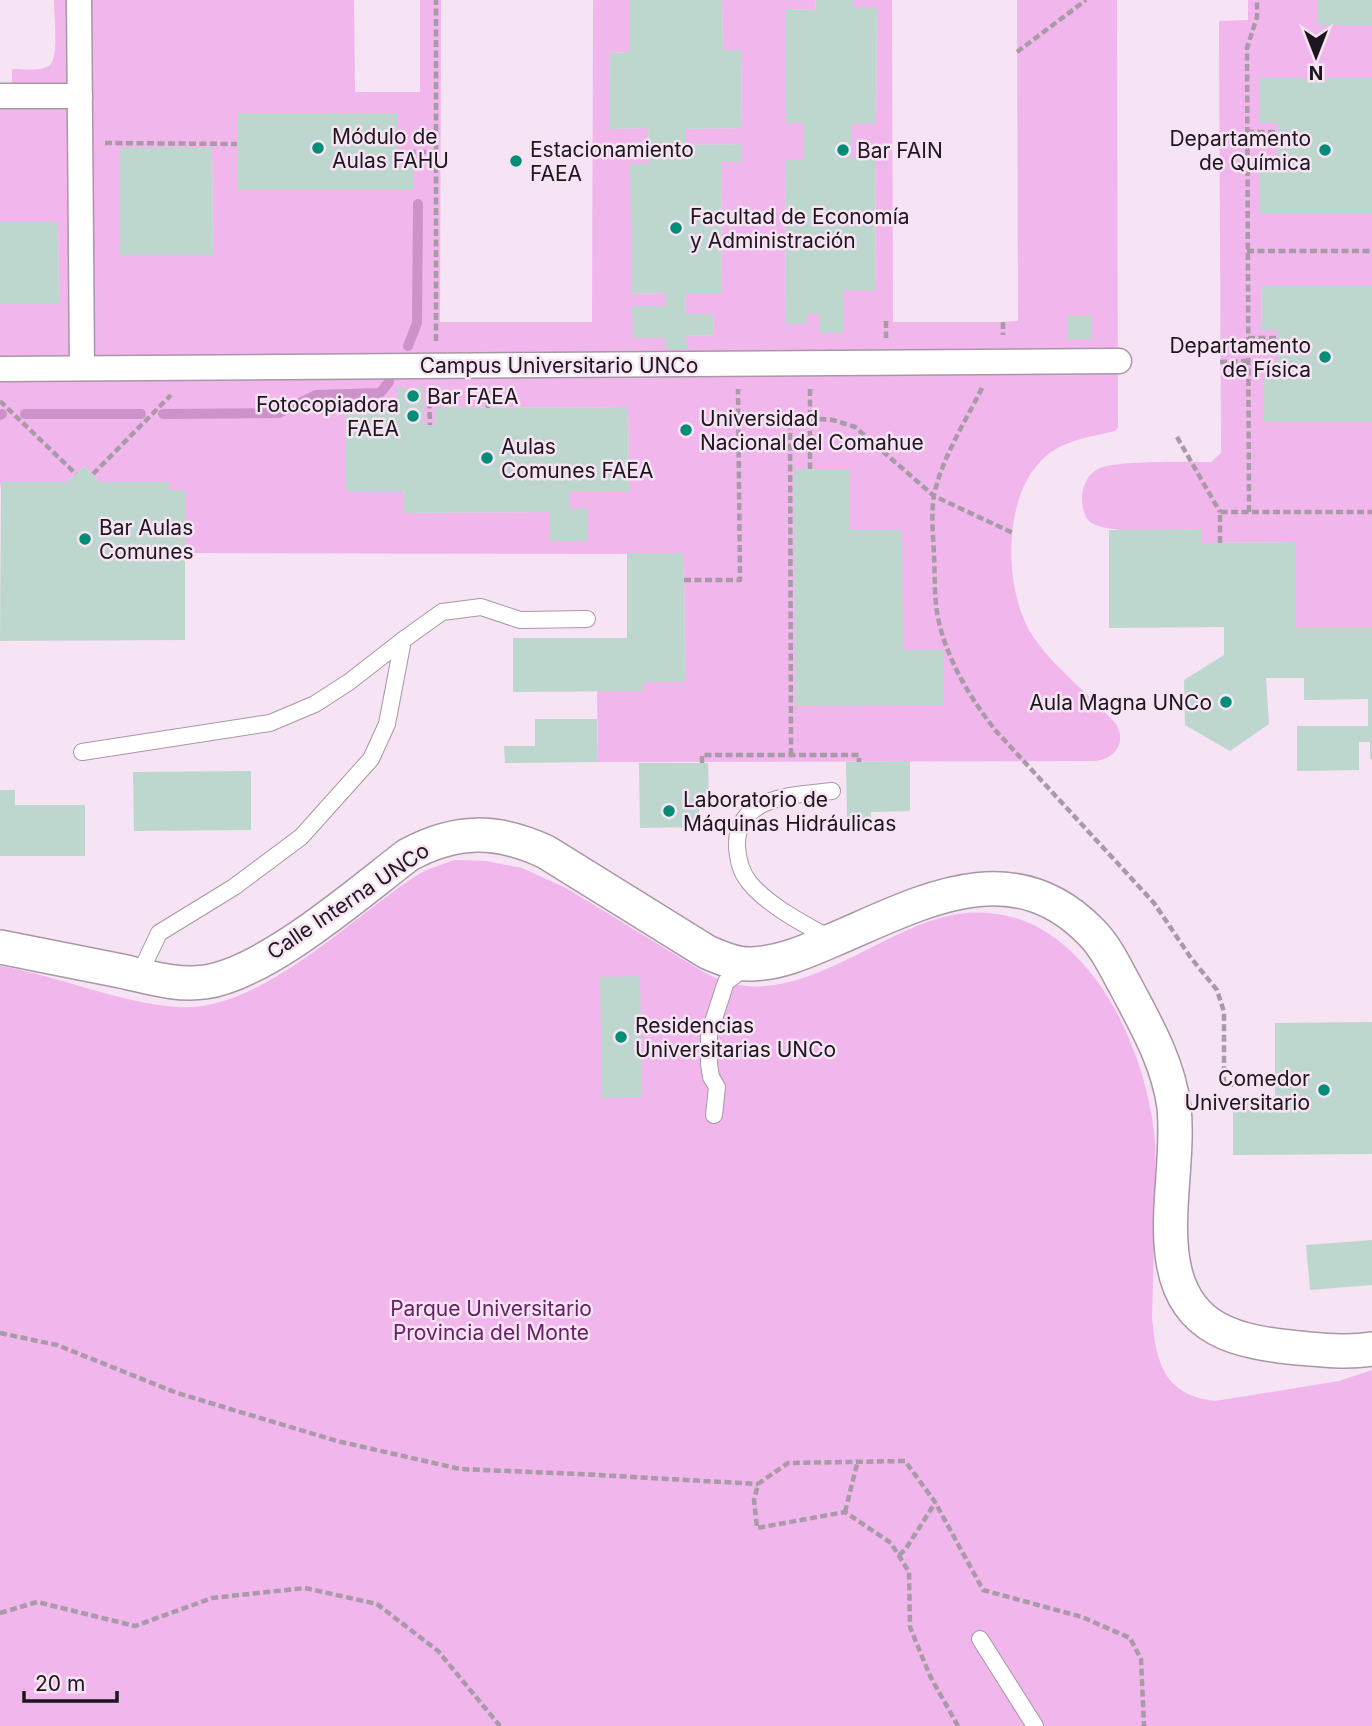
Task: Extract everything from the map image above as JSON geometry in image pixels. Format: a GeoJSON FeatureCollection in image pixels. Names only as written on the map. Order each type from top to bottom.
{"type":"FeatureCollection","features":[{"type":"Feature","properties":{"kind":"street"},"geometry":{"type":"LineString","coordinates":[[79,0],[82,368]]}},
{"type":"Feature","properties":{"kind":"street"},"geometry":{"type":"LineString","coordinates":[[0,96],[80,96]]}},
{"type":"Feature","properties":{"kind":"street","name":"Campus Universitario UNCo"},"geometry":{"type":"LineString","coordinates":[[0,369],[1119,361]]}},
{"type":"Feature","properties":{"kind":"street","name":"Calle Interna UNCo"},"geometry":{"type":"LineString","coordinates":[[0,947],[184,983],[206,982],[253,965],[303,934],[408,855],[449,838],[476,834],[525,842],[546,852],[707,952],[749,965],[798,955],[932,899],[982,888],[1028,892],[1054,902],[1093,934],[1108,954],[1161,1056],[1174,1109],[1172,1259],[1182,1294],[1192,1308],[1205,1322],[1221,1331],[1258,1344],[1336,1352],[1372,1349]]}},
{"type":"Feature","properties":{"kind":"lane"},"geometry":{"type":"LineString","coordinates":[[82,752],[270,723],[315,704],[349,682],[442,612],[481,607],[520,620],[587,619]]}},
{"type":"Feature","properties":{"kind":"lane"},"geometry":{"type":"LineString","coordinates":[[139,975],[159,933],[234,887],[301,838],[371,759],[387,724],[403,640]]}},
{"type":"Feature","properties":{"kind":"lane"},"geometry":{"type":"LineString","coordinates":[[832,791],[776,797],[747,815],[740,827],[737,842],[738,863],[749,882],[793,917],[833,940]]}},
{"type":"Feature","properties":{"kind":"lane"},"geometry":{"type":"LineString","coordinates":[[714,1115],[717,1087],[711,1077],[709,1064],[711,1026],[726,982],[749,965]]}},
{"type":"Feature","properties":{"kind":"lane"},"geometry":{"type":"LineString","coordinates":[[980,1639],[1035,1726]]}},
{"type":"Feature","properties":{"kind":"path"},"geometry":{"type":"LineString","coordinates":[[436,0],[436,366]]}},
{"type":"Feature","properties":{"kind":"path"},"geometry":{"type":"LineString","coordinates":[[1017,52],[1086,0]]}},
{"type":"Feature","properties":{"kind":"path"},"geometry":{"type":"LineString","coordinates":[[1249,512],[1248,42],[1256,17],[1257,0]]}},
{"type":"Feature","properties":{"kind":"path"},"geometry":{"type":"LineString","coordinates":[[1247,132],[1278,132]]}},
{"type":"Feature","properties":{"kind":"path"},"geometry":{"type":"LineString","coordinates":[[80,143],[237,144]]}},
{"type":"Feature","properties":{"kind":"path"},"geometry":{"type":"LineString","coordinates":[[398,152],[436,152]]}},
{"type":"Feature","properties":{"kind":"path"},"geometry":{"type":"LineString","coordinates":[[1247,251],[1372,251]]}},
{"type":"Feature","properties":{"kind":"path"},"geometry":{"type":"LineString","coordinates":[[1248,338],[1277,338]]}},
{"type":"Feature","properties":{"kind":"path"},"geometry":{"type":"LineString","coordinates":[[995,362],[945,464],[934,496],[938,617],[950,654],[966,688],[996,732],[1154,903],[1191,958],[1217,990],[1224,1012],[1224,1085],[1275,1084]]}},
{"type":"Feature","properties":{"kind":"path"},"geometry":{"type":"LineString","coordinates":[[1220,362],[1248,362]]}},
{"type":"Feature","properties":{"kind":"path"},"geometry":{"type":"LineString","coordinates":[[684,580],[740,580],[738,364]]}},
{"type":"Feature","properties":{"kind":"path"},"geometry":{"type":"LineString","coordinates":[[93,474],[198,367]]}},
{"type":"Feature","properties":{"kind":"path"},"geometry":{"type":"LineString","coordinates":[[0,401],[76,474]]}},
{"type":"Feature","properties":{"kind":"path"},"geometry":{"type":"LineString","coordinates":[[791,755],[790,417],[810,417],[844,423],[864,432],[934,496],[1013,533]]}},
{"type":"Feature","properties":{"kind":"path"},"geometry":{"type":"LineString","coordinates":[[810,417],[810,468]]}},
{"type":"Feature","properties":{"kind":"path"},"geometry":{"type":"LineString","coordinates":[[1177,437],[1220,512],[1220,543]]}},
{"type":"Feature","properties":{"kind":"path"},"geometry":{"type":"LineString","coordinates":[[1220,512],[1372,512]]}},
{"type":"Feature","properties":{"kind":"path"},"geometry":{"type":"LineString","coordinates":[[702,763],[702,755],[859,755],[859,762]]}},
{"type":"Feature","properties":{"kind":"path"},"geometry":{"type":"LineString","coordinates":[[0,1334],[57,1345],[177,1393],[337,1441],[460,1469],[758,1484],[788,1463],[905,1461],[935,1502],[983,1590],[1082,1617],[1130,1638],[1141,1659],[1144,1726]]}},
{"type":"Feature","properties":{"kind":"path"},"geometry":{"type":"LineString","coordinates":[[845,1512],[858,1460]]}},
{"type":"Feature","properties":{"kind":"path"},"geometry":{"type":"LineString","coordinates":[[758,1484],[754,1500],[757,1528],[845,1512],[891,1543],[909,1572],[910,1627],[930,1676],[958,1726]]}},
{"type":"Feature","properties":{"kind":"path"},"geometry":{"type":"LineString","coordinates":[[899,1555],[935,1502]]}},
{"type":"Feature","properties":{"kind":"path"},"geometry":{"type":"LineString","coordinates":[[0,1613],[37,1602],[135,1626],[212,1598],[305,1588],[377,1604],[438,1651],[500,1726]]}},
{"type":"Feature","properties":{"kind":"green space"},"geometry":{"type":"Polygon","coordinates":[[[54,0],[354,0],[355,92],[420,92],[420,0],[441,0],[440,322],[592,322],[593,0],[629,0],[629,52],[609,53],[611,129],[648,128],[649,164],[631,164],[633,294],[665,293],[665,306],[633,307],[633,338],[666,338],[686,349],[686,336],[714,335],[713,314],[686,314],[685,293],[722,292],[721,162],[741,161],[741,144],[686,145],[686,129],[742,128],[741,51],[723,50],[722,0],[816,0],[815,10],[786,9],[786,123],[803,123],[803,160],[786,160],[785,323],[808,324],[808,314],[820,314],[820,333],[843,333],[843,290],[875,290],[876,159],[852,159],[852,124],[876,124],[877,8],[853,8],[853,0],[892,0],[893,322],[1003,322],[1018,321],[1017,0],[1117,0],[1118,428],[1069,443],[1045,457],[1031,474],[1020,495],[1011,545],[1016,596],[1024,619],[1034,638],[1053,661],[1116,724],[1120,738],[1117,749],[1108,757],[1095,761],[598,762],[597,691],[643,691],[644,682],[685,682],[684,554],[185,553],[185,490],[169,490],[168,482],[100,482],[84,466],[67,482],[1,482],[0,490],[0,304],[59,303],[58,222],[0,222],[0,91],[12,91],[12,69],[37,69],[50,65],[53,60],[54,0]],[[398,113],[237,114],[238,190],[376,190],[398,165],[398,113]],[[120,148],[120,255],[213,255],[212,148],[120,148]],[[423,387],[398,407],[405,513],[549,512],[549,541],[587,540],[587,509],[570,509],[570,492],[629,491],[628,407],[436,408],[436,425],[423,425],[423,387]]]}},
{"type":"Feature","properties":{"kind":"green space"},"geometry":{"type":"Polygon","coordinates":[[[1248,0],[1372,0],[1372,78],[1259,79],[1259,123],[1277,123],[1277,169],[1260,169],[1260,213],[1372,213],[1372,286],[1261,287],[1262,330],[1277,330],[1372,422],[1372,627],[1296,627],[1296,542],[1202,543],[1201,529],[1110,529],[1089,521],[1083,509],[1085,484],[1098,469],[1135,463],[1211,462],[1221,453],[1219,21],[1248,20],[1248,0]]]}},
{"type":"Feature","properties":{"kind":"green space","name":"Parque Universitario Provincia del Monte"},"geometry":{"type":"Polygon","coordinates":[[[454,860],[486,861],[522,868],[566,888],[702,971],[726,982],[753,986],[781,984],[808,976],[914,927],[940,918],[985,913],[1025,921],[1060,942],[1090,972],[1115,1009],[1133,1049],[1147,1091],[1155,1150],[1152,1317],[1156,1349],[1166,1374],[1184,1392],[1215,1401],[1339,1381],[1372,1370],[1372,1726],[0,1726],[0,966],[131,1000],[176,1007],[208,1005],[240,995],[272,979],[304,959],[419,874],[454,860]]]}},
{"type":"Feature","properties":{"kind":"building","name":"Facultad de Economía y Administración"},"geometry":{"type":"Polygon","coordinates":[[[629,0],[722,0],[723,50],[741,50],[742,128],[686,129],[686,145],[741,144],[741,162],[721,162],[722,293],[685,293],[686,314],[713,314],[714,335],[686,336],[687,349],[666,349],[666,338],[633,338],[632,306],[665,306],[665,293],[632,294],[630,164],[649,164],[648,128],[610,129],[609,53],[629,52],[629,0]]]}},
{"type":"Feature","properties":{"kind":"building"},"geometry":{"type":"Polygon","coordinates":[[[816,0],[853,0],[853,8],[877,8],[876,124],[852,124],[852,159],[876,159],[875,291],[843,290],[843,333],[820,333],[820,314],[808,314],[808,324],[785,324],[786,160],[803,160],[803,123],[786,123],[786,9],[815,10],[816,0]]]}},
{"type":"Feature","properties":{"kind":"building"},"geometry":{"type":"Polygon","coordinates":[[[1317,0],[1372,0],[1372,25],[1317,25],[1317,0]]]}},
{"type":"Feature","properties":{"kind":"building","name":"Departamento de Química"},"geometry":{"type":"Polygon","coordinates":[[[1259,78],[1372,78],[1372,213],[1260,213],[1260,169],[1277,169],[1277,123],[1259,123],[1259,78]]]}},
{"type":"Feature","properties":{"kind":"building","name":"Módulo de Aulas FAHU"},"geometry":{"type":"Polygon","coordinates":[[[237,113],[398,113],[398,165],[414,165],[414,190],[237,190],[237,113]]]}},
{"type":"Feature","properties":{"kind":"building"},"geometry":{"type":"Polygon","coordinates":[[[212,147],[213,255],[120,255],[120,148],[212,147]]]}},
{"type":"Feature","properties":{"kind":"building"},"geometry":{"type":"Polygon","coordinates":[[[0,222],[58,222],[59,304],[0,304],[0,222]]]}},
{"type":"Feature","properties":{"kind":"building","name":"Departamento de Física"},"geometry":{"type":"Polygon","coordinates":[[[1261,286],[1372,286],[1372,422],[1263,422],[1263,375],[1277,375],[1277,330],[1262,330],[1261,286]]]}},
{"type":"Feature","properties":{"kind":"building"},"geometry":{"type":"Polygon","coordinates":[[[1067,315],[1091,315],[1091,340],[1067,340],[1067,315]]]}},
{"type":"Feature","properties":{"kind":"building","name":"Aulas Comunes FAEA"},"geometry":{"type":"Polygon","coordinates":[[[398,387],[423,387],[423,425],[436,425],[436,408],[628,407],[629,492],[570,492],[570,509],[587,508],[587,541],[549,541],[549,512],[404,513],[404,491],[346,491],[345,408],[398,407],[398,387]]]}},
{"type":"Feature","properties":{"kind":"building"},"geometry":{"type":"Polygon","coordinates":[[[84,466],[100,482],[169,482],[169,490],[185,490],[185,640],[0,641],[1,482],[67,482],[84,466]]]}},
{"type":"Feature","properties":{"kind":"building"},"geometry":{"type":"Polygon","coordinates":[[[794,469],[849,469],[849,530],[902,530],[903,650],[943,650],[944,705],[795,706],[794,469]]]}},
{"type":"Feature","properties":{"kind":"building"},"geometry":{"type":"Polygon","coordinates":[[[1202,529],[1202,543],[1296,542],[1296,627],[1372,627],[1372,759],[1370,742],[1359,742],[1359,770],[1297,771],[1297,726],[1368,726],[1368,699],[1304,700],[1304,678],[1266,678],[1269,724],[1230,751],[1185,725],[1184,680],[1224,655],[1224,627],[1109,628],[1109,530],[1202,529]]]}},
{"type":"Feature","properties":{"kind":"building"},"geometry":{"type":"Polygon","coordinates":[[[627,553],[684,553],[685,682],[644,682],[644,691],[513,692],[513,638],[627,638],[627,553]]]}},
{"type":"Feature","properties":{"kind":"building"},"geometry":{"type":"Polygon","coordinates":[[[535,719],[597,719],[598,762],[505,763],[504,746],[535,746],[535,719]]]}},
{"type":"Feature","properties":{"kind":"building"},"geometry":{"type":"Polygon","coordinates":[[[910,761],[910,811],[871,812],[871,821],[847,822],[846,762],[910,761]]]}},
{"type":"Feature","properties":{"kind":"building","name":"Laboratorio de Máquinas Hidráulicas"},"geometry":{"type":"Polygon","coordinates":[[[639,763],[708,763],[709,795],[699,795],[699,827],[640,828],[639,763]]]}},
{"type":"Feature","properties":{"kind":"building"},"geometry":{"type":"Polygon","coordinates":[[[251,771],[251,830],[134,831],[133,772],[251,771]]]}},
{"type":"Feature","properties":{"kind":"building"},"geometry":{"type":"Polygon","coordinates":[[[0,790],[15,790],[15,805],[85,805],[85,856],[0,856],[0,790]]]}},
{"type":"Feature","properties":{"kind":"building","name":"Residencias Universitarias UNCo"},"geometry":{"type":"Polygon","coordinates":[[[640,976],[642,1097],[602,1098],[600,977],[640,976]]]}},
{"type":"Feature","properties":{"kind":"building","name":"Comedor Universitario"},"geometry":{"type":"Polygon","coordinates":[[[1372,1022],[1372,1154],[1233,1155],[1233,1097],[1275,1096],[1275,1023],[1372,1022]]]}},
{"type":"Feature","properties":{"kind":"building"},"geometry":{"type":"Polygon","coordinates":[[[1372,1240],[1372,1285],[1310,1290],[1306,1245],[1372,1240]]]}},
{"type":"Feature","properties":{"kind":"waterway"},"geometry":{"type":"LineString","coordinates":[[408,346],[417,323],[418,204]]}},
{"type":"Feature","properties":{"kind":"waterway"},"geometry":{"type":"LineString","coordinates":[[163,414],[279,413],[316,395],[380,393],[389,382]]}},
{"type":"Feature","properties":{"kind":"waterway"},"geometry":{"type":"LineString","coordinates":[[25,414],[141,414]]}},
{"type":"Feature","properties":{"kind":"place","name":"Módulo de Aulas FAHU"},"geometry":{"type":"Point","coordinates":[318,148]}},
{"type":"Feature","properties":{"kind":"place","name":"Bar FAIN"},"geometry":{"type":"Point","coordinates":[843,150]}},
{"type":"Feature","properties":{"kind":"place","name":"Departamento de Química"},"geometry":{"type":"Point","coordinates":[1325,150]}},
{"type":"Feature","properties":{"kind":"place","name":"Estacionamiento FAEA"},"geometry":{"type":"Point","coordinates":[516,161]}},
{"type":"Feature","properties":{"kind":"place","name":"Facultad de Economía y Administración"},"geometry":{"type":"Point","coordinates":[676,228]}},
{"type":"Feature","properties":{"kind":"place","name":"Departamento de Física"},"geometry":{"type":"Point","coordinates":[1325,357]}},
{"type":"Feature","properties":{"kind":"place","name":"Bar FAEA"},"geometry":{"type":"Point","coordinates":[413,396]}},
{"type":"Feature","properties":{"kind":"place","name":"Fotocopiadora FAEA"},"geometry":{"type":"Point","coordinates":[413,416]}},
{"type":"Feature","properties":{"kind":"place","name":"Universidad Nacional del Comahue"},"geometry":{"type":"Point","coordinates":[686,430]}},
{"type":"Feature","properties":{"kind":"place","name":"Aulas Comunes FAEA"},"geometry":{"type":"Point","coordinates":[487,458]}},
{"type":"Feature","properties":{"kind":"place","name":"Bar Aulas Comunes"},"geometry":{"type":"Point","coordinates":[85,539]}},
{"type":"Feature","properties":{"kind":"place","name":"Aula Magna UNCo"},"geometry":{"type":"Point","coordinates":[1226,702]}},
{"type":"Feature","properties":{"kind":"place","name":"Laboratorio de Máquinas Hidráulicas"},"geometry":{"type":"Point","coordinates":[669,811]}},
{"type":"Feature","properties":{"kind":"place","name":"Residencias Universitarias UNCo"},"geometry":{"type":"Point","coordinates":[621,1037]}},
{"type":"Feature","properties":{"kind":"place","name":"Comedor Universitario"},"geometry":{"type":"Point","coordinates":[1324,1090]}}]}
